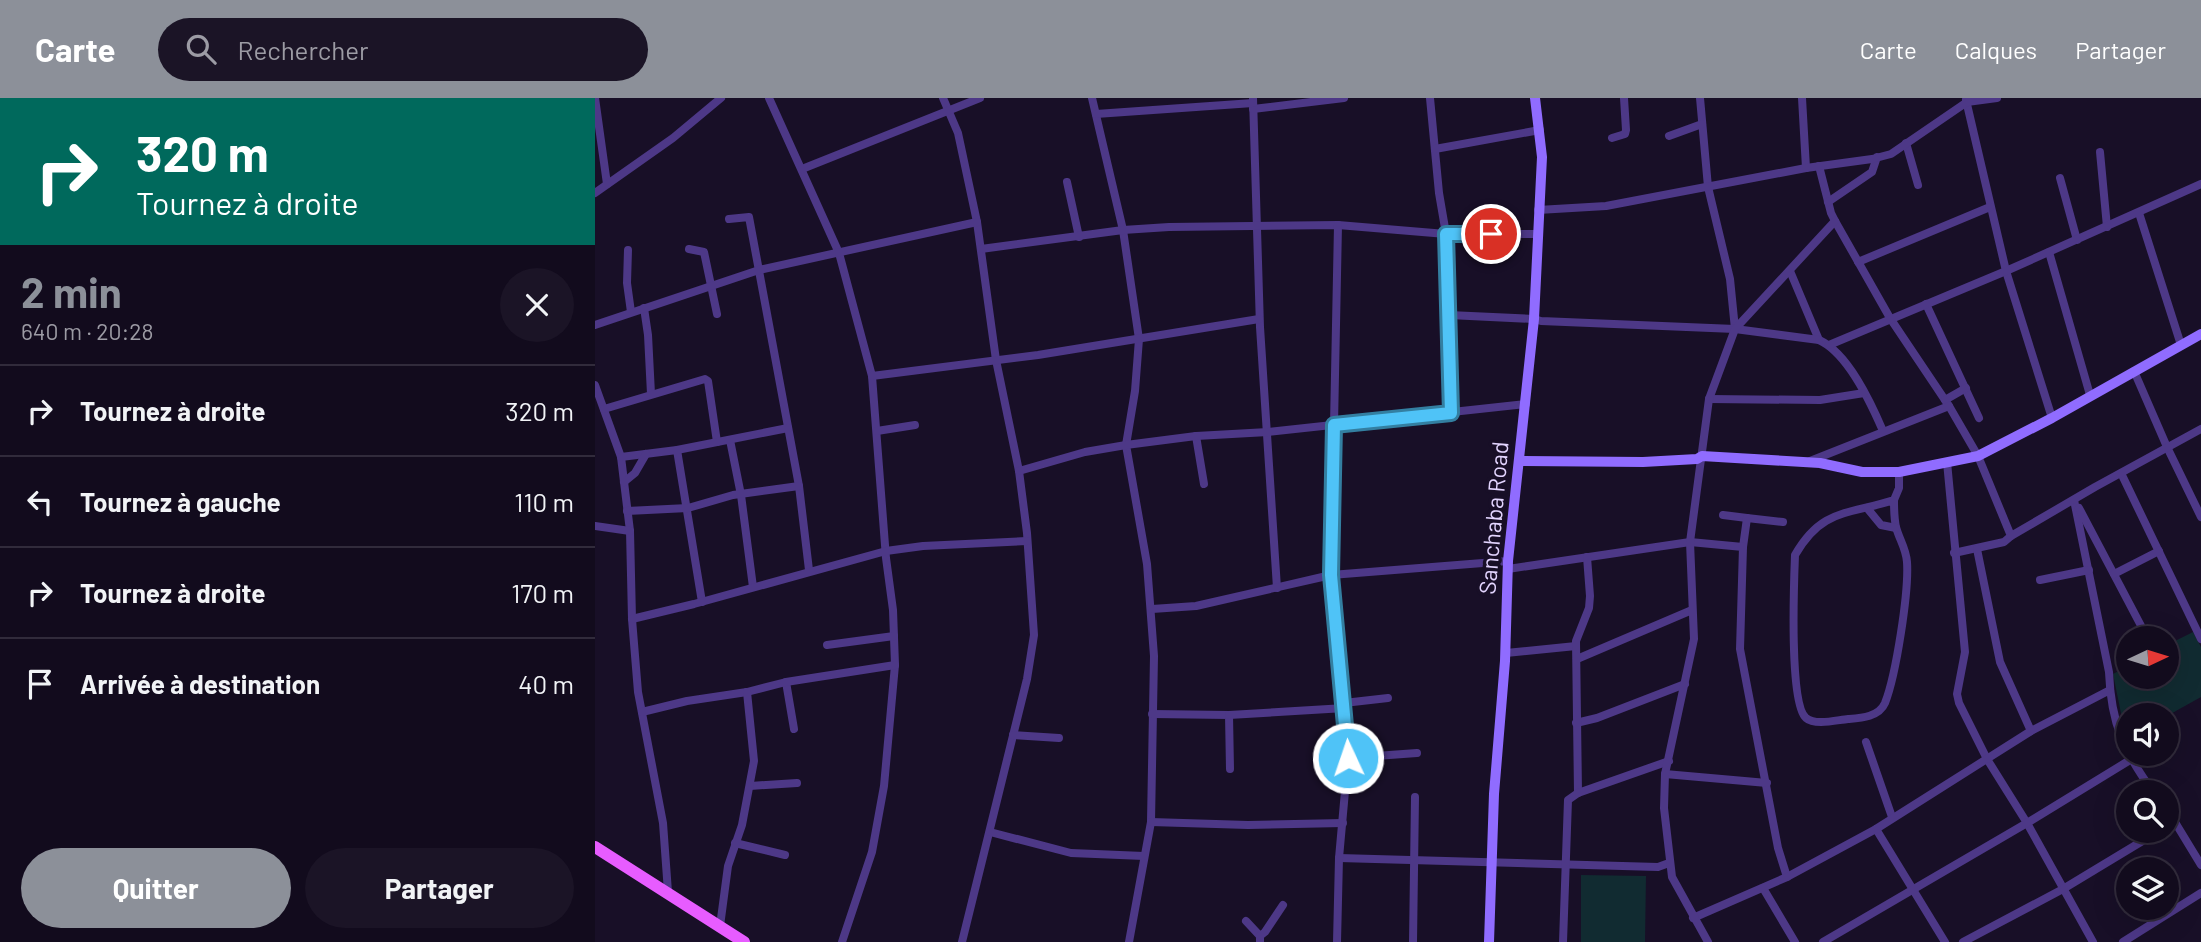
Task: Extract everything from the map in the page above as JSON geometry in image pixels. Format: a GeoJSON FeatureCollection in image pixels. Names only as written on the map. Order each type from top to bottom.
{"type":"FeatureCollection","features":[{"type":"Feature","properties":{"kind":"main road"},"geometry":{"type":"LineString","coordinates":[[596,849],[668,892],[741,941]]}},
{"type":"Feature","properties":{"kind":"street"},"geometry":{"type":"LineString","coordinates":[[595,98],[607,184]]}},
{"type":"Feature","properties":{"kind":"street"},"geometry":{"type":"LineString","coordinates":[[595,193],[673,138],[721,98]]}},
{"type":"Feature","properties":{"kind":"street"},"geometry":{"type":"LineString","coordinates":[[769,98],[839,253],[872,376],[877,431],[895,665],[884,786],[871,852],[842,942]]}},
{"type":"Feature","properties":{"kind":"street"},"geometry":{"type":"LineString","coordinates":[[943,98],[958,134],[977,222],[996,360],[1019,471],[1034,635],[1013,735],[962,942]]}},
{"type":"Feature","properties":{"kind":"street"},"geometry":{"type":"LineString","coordinates":[[802,169],[980,98]]}},
{"type":"Feature","properties":{"kind":"street"},"geometry":{"type":"LineString","coordinates":[[1092,98],[1123,230],[1139,339],[1135,391],[1126,445],[1147,564],[1152,610],[1154,656],[1151,822],[1129,942]]}},
{"type":"Feature","properties":{"kind":"street"},"geometry":{"type":"LineString","coordinates":[[1096,114],[1344,98]]}},
{"type":"Feature","properties":{"kind":"street"},"geometry":{"type":"LineString","coordinates":[[1430,98],[1446,234],[1451,413]]}},
{"type":"Feature","properties":{"kind":"street","name":"Sanchaba Road"},"geometry":{"type":"LineString","coordinates":[[1489,942],[1494,794],[1506,653],[1508,565],[1534,318],[1542,157],[1535,98]]}},
{"type":"Feature","properties":{"kind":"street"},"geometry":{"type":"LineString","coordinates":[[1612,138],[1625,134],[1624,98]]}},
{"type":"Feature","properties":{"kind":"street"},"geometry":{"type":"LineString","coordinates":[[1700,98],[1708,187],[1730,279],[1735,329]]}},
{"type":"Feature","properties":{"kind":"street"},"geometry":{"type":"LineString","coordinates":[[1802,98],[1806,168]]}},
{"type":"Feature","properties":{"kind":"street"},"geometry":{"type":"LineString","coordinates":[[1538,210],[1606,206],[1806,168],[1877,158],[1891,153],[1966,100],[1997,98]]}},
{"type":"Feature","properties":{"kind":"street"},"geometry":{"type":"LineString","coordinates":[[1966,100],[2006,271],[2052,418]]}},
{"type":"Feature","properties":{"kind":"street"},"geometry":{"type":"LineString","coordinates":[[1253,103],[1259,320],[1277,589]]}},
{"type":"Feature","properties":{"kind":"street"},"geometry":{"type":"LineString","coordinates":[[1669,136],[1702,124]]}},
{"type":"Feature","properties":{"kind":"street"},"geometry":{"type":"LineString","coordinates":[[1435,149],[1540,130]]}},
{"type":"Feature","properties":{"kind":"street"},"geometry":{"type":"LineString","coordinates":[[1906,143],[1918,185]]}},
{"type":"Feature","properties":{"kind":"street"},"geometry":{"type":"LineString","coordinates":[[2100,152],[2107,227]]}},
{"type":"Feature","properties":{"kind":"street"},"geometry":{"type":"LineString","coordinates":[[1828,202],[1872,172],[1877,158]]}},
{"type":"Feature","properties":{"kind":"street"},"geometry":{"type":"LineString","coordinates":[[1819,166],[1835,221],[1890,318],[1947,403],[1978,456],[2011,536]]}},
{"type":"Feature","properties":{"kind":"street"},"geometry":{"type":"LineString","coordinates":[[2060,178],[2077,240]]}},
{"type":"Feature","properties":{"kind":"street"},"geometry":{"type":"LineString","coordinates":[[1067,183],[1079,237]]}},
{"type":"Feature","properties":{"kind":"street"},"geometry":{"type":"LineString","coordinates":[[1829,345],[2006,271],[2201,184]]}},
{"type":"Feature","properties":{"kind":"street"},"geometry":{"type":"LineString","coordinates":[[1858,262],[1990,207]]}},
{"type":"Feature","properties":{"kind":"street"},"geometry":{"type":"LineString","coordinates":[[2139,213],[2181,345]]}},
{"type":"Feature","properties":{"kind":"street"},"geometry":{"type":"LineString","coordinates":[[729,219],[749,217],[799,486],[810,570]]}},
{"type":"Feature","properties":{"kind":"street"},"geometry":{"type":"LineString","coordinates":[[1708,942],[1672,877],[1664,808],[1665,774],[1694,639],[1690,542],[1709,399],[1735,329],[1835,221]]}},
{"type":"Feature","properties":{"kind":"street"},"geometry":{"type":"LineString","coordinates":[[595,325],[759,270],[977,222]]}},
{"type":"Feature","properties":{"kind":"street"},"geometry":{"type":"LineString","coordinates":[[981,249],[1123,230],[1257,225],[1338,225],[1446,234],[1537,234]]}},
{"type":"Feature","properties":{"kind":"street"},"geometry":{"type":"LineString","coordinates":[[1337,942],[1339,858],[1348,758],[1331,575],[1338,225]]}},
{"type":"Feature","properties":{"kind":"street"},"geometry":{"type":"LineString","coordinates":[[689,249],[704,252],[717,314]]}},
{"type":"Feature","properties":{"kind":"street"},"geometry":{"type":"LineString","coordinates":[[628,250],[627,283],[631,312]]}},
{"type":"Feature","properties":{"kind":"street"},"geometry":{"type":"LineString","coordinates":[[2049,252],[2090,395]]}},
{"type":"Feature","properties":{"kind":"street"},"geometry":{"type":"LineString","coordinates":[[1790,271],[1819,340]]}},
{"type":"Feature","properties":{"kind":"street"},"geometry":{"type":"LineString","coordinates":[[1926,304],[1979,418]]}},
{"type":"Feature","properties":{"kind":"street"},"geometry":{"type":"LineString","coordinates":[[644,308],[651,394]]}},
{"type":"Feature","properties":{"kind":"street"},"geometry":{"type":"LineString","coordinates":[[1449,315],[1735,329],[1819,340],[1829,345],[1864,393],[1883,431]]}},
{"type":"Feature","properties":{"kind":"street"},"geometry":{"type":"LineString","coordinates":[[872,376],[1259,320]]}},
{"type":"Feature","properties":{"kind":"street"},"geometry":{"type":"LineString","coordinates":[[1520,461],[1643,462],[1697,459],[1702,456],[1808,462],[1862,472],[1899,472],[1978,456],[2052,418],[2201,334]]}},
{"type":"Feature","properties":{"kind":"street"},"geometry":{"type":"LineString","coordinates":[[2134,372],[2201,517]]}},
{"type":"Feature","properties":{"kind":"street"},"geometry":{"type":"LineString","coordinates":[[604,409],[705,379],[708,381],[717,442]]}},
{"type":"Feature","properties":{"kind":"street"},"geometry":{"type":"LineString","coordinates":[[595,385],[621,457],[630,531],[632,619],[642,712],[663,823],[668,892]]}},
{"type":"Feature","properties":{"kind":"street"},"geometry":{"type":"LineString","coordinates":[[1808,462],[1947,403],[1966,388]]}},
{"type":"Feature","properties":{"kind":"street"},"geometry":{"type":"LineString","coordinates":[[1709,399],[1820,400],[1864,393]]}},
{"type":"Feature","properties":{"kind":"street"},"geometry":{"type":"LineString","coordinates":[[1019,471],[1085,452],[1126,445],[1526,404]]}},
{"type":"Feature","properties":{"kind":"street"},"geometry":{"type":"LineString","coordinates":[[877,431],[915,425]]}},
{"type":"Feature","properties":{"kind":"street"},"geometry":{"type":"LineString","coordinates":[[621,457],[677,450],[788,429]]}},
{"type":"Feature","properties":{"kind":"street"},"geometry":{"type":"LineString","coordinates":[[1954,552],[2004,542],[2121,472],[2201,429]]}},
{"type":"Feature","properties":{"kind":"street"},"geometry":{"type":"LineString","coordinates":[[1196,436],[1203,484]]}},
{"type":"Feature","properties":{"kind":"street"},"geometry":{"type":"LineString","coordinates":[[730,440],[741,495],[753,587]]}},
{"type":"Feature","properties":{"kind":"street"},"geometry":{"type":"LineString","coordinates":[[677,450],[702,602]]}},
{"type":"Feature","properties":{"kind":"street"},"geometry":{"type":"LineString","coordinates":[[624,482],[635,473],[646,454]]}},
{"type":"Feature","properties":{"kind":"street"},"geometry":{"type":"LineString","coordinates":[[1947,462],[1965,652],[1957,694],[1959,703],[1987,760],[2027,824],[2093,942]]}},
{"type":"Feature","properties":{"kind":"street"},"geometry":{"type":"LineString","coordinates":[[1894,500],[1829,517],[1805,539],[1795,555],[1794,670],[1800,709],[1806,718],[1816,722],[1861,718],[1878,712],[1884,705],[1894,664],[1907,578],[1904,543],[1896,528],[1894,500],[1899,488],[1899,472]]}},
{"type":"Feature","properties":{"kind":"street"},"geometry":{"type":"LineString","coordinates":[[2121,472],[2201,639]]}},
{"type":"Feature","properties":{"kind":"street"},"geometry":{"type":"LineString","coordinates":[[627,511],[688,508],[741,495],[799,486]]}},
{"type":"Feature","properties":{"kind":"street"},"geometry":{"type":"LineString","coordinates":[[2074,500],[2109,672],[2109,690],[2116,722]]}},
{"type":"Feature","properties":{"kind":"street"},"geometry":{"type":"LineString","coordinates":[[2074,500],[2141,626]]}},
{"type":"Feature","properties":{"kind":"street"},"geometry":{"type":"LineString","coordinates":[[1867,508],[1884,527],[1896,528]]}},
{"type":"Feature","properties":{"kind":"street"},"geometry":{"type":"LineString","coordinates":[[1723,515],[1783,522]]}},
{"type":"Feature","properties":{"kind":"street"},"geometry":{"type":"LineString","coordinates":[[1747,518],[1743,547],[1740,649],[1778,848],[1787,877]]}},
{"type":"Feature","properties":{"kind":"street"},"geometry":{"type":"LineString","coordinates":[[595,526],[630,531]]}},
{"type":"Feature","properties":{"kind":"street"},"geometry":{"type":"LineString","coordinates":[[632,619],[886,551],[923,546],[1027,541]]}},
{"type":"Feature","properties":{"kind":"street"},"geometry":{"type":"LineString","coordinates":[[1152,610],[1196,606],[1331,575],[1508,565],[1690,542],[1743,547]]}},
{"type":"Feature","properties":{"kind":"street"},"geometry":{"type":"LineString","coordinates":[[1976,549],[2000,662],[2031,732]]}},
{"type":"Feature","properties":{"kind":"street"},"geometry":{"type":"LineString","coordinates":[[2114,574],[2159,551]]}},
{"type":"Feature","properties":{"kind":"street"},"geometry":{"type":"LineString","coordinates":[[1578,793],[1576,641],[1589,608],[1587,557]]}},
{"type":"Feature","properties":{"kind":"street"},"geometry":{"type":"LineString","coordinates":[[2040,580],[2089,570]]}},
{"type":"Feature","properties":{"kind":"street"},"geometry":{"type":"LineString","coordinates":[[1577,659],[1692,610]]}},
{"type":"Feature","properties":{"kind":"street"},"geometry":{"type":"LineString","coordinates":[[827,645],[894,636]]}},
{"type":"Feature","properties":{"kind":"street"},"geometry":{"type":"LineString","coordinates":[[1506,653],[1576,646]]}},
{"type":"Feature","properties":{"kind":"street"},"geometry":{"type":"LineString","coordinates":[[642,712],[786,682],[895,665]]}},
{"type":"Feature","properties":{"kind":"street"},"geometry":{"type":"LineString","coordinates":[[786,682],[795,729]]}},
{"type":"Feature","properties":{"kind":"street"},"geometry":{"type":"LineString","coordinates":[[1576,723],[1598,718],[1685,684]]}},
{"type":"Feature","properties":{"kind":"street"},"geometry":{"type":"LineString","coordinates":[[1693,918],[1787,877],[1876,829],[2031,732],[2109,690]]}},
{"type":"Feature","properties":{"kind":"street"},"geometry":{"type":"LineString","coordinates":[[720,926],[728,866],[742,825],[754,761],[747,692]]}},
{"type":"Feature","properties":{"kind":"street"},"geometry":{"type":"LineString","coordinates":[[1152,714],[1229,715],[1344,705],[1388,698]]}},
{"type":"Feature","properties":{"kind":"street"},"geometry":{"type":"LineString","coordinates":[[1229,715],[1230,769]]}},
{"type":"Feature","properties":{"kind":"street"},"geometry":{"type":"LineString","coordinates":[[1013,735],[1059,738]]}},
{"type":"Feature","properties":{"kind":"street"},"geometry":{"type":"LineString","coordinates":[[1866,741],[1892,817]]}},
{"type":"Feature","properties":{"kind":"street"},"geometry":{"type":"LineString","coordinates":[[1348,758],[1417,753]]}},
{"type":"Feature","properties":{"kind":"street"},"geometry":{"type":"LineString","coordinates":[[1563,942],[1569,800],[1578,793],[1669,761]]}},
{"type":"Feature","properties":{"kind":"street"},"geometry":{"type":"LineString","coordinates":[[1823,942],[2027,824],[2120,766]]}},
{"type":"Feature","properties":{"kind":"street"},"geometry":{"type":"LineString","coordinates":[[1665,774],[1767,783]]}},
{"type":"Feature","properties":{"kind":"street"},"geometry":{"type":"LineString","coordinates":[[750,786],[797,783]]}},
{"type":"Feature","properties":{"kind":"street"},"geometry":{"type":"LineString","coordinates":[[1413,942],[1415,797]]}},
{"type":"Feature","properties":{"kind":"street"},"geometry":{"type":"LineString","coordinates":[[1151,822],[1248,825],[1343,823]]}},
{"type":"Feature","properties":{"kind":"street"},"geometry":{"type":"LineString","coordinates":[[2179,828],[2201,865]]}},
{"type":"Feature","properties":{"kind":"street"},"geometry":{"type":"LineString","coordinates":[[1876,829],[1945,942]]}},
{"type":"Feature","properties":{"kind":"street"},"geometry":{"type":"LineString","coordinates":[[990,832],[1072,853],[1144,856]]}},
{"type":"Feature","properties":{"kind":"street"},"geometry":{"type":"LineString","coordinates":[[735,843],[785,855]]}},
{"type":"Feature","properties":{"kind":"street"},"geometry":{"type":"LineString","coordinates":[[1963,942],[2063,889],[2139,843]]}},
{"type":"Feature","properties":{"kind":"street"},"geometry":{"type":"LineString","coordinates":[[1339,858],[1658,867],[1669,863]]}},
{"type":"Feature","properties":{"kind":"street"},"geometry":{"type":"LineString","coordinates":[[1763,888],[1795,942]]}},
{"type":"Feature","properties":{"kind":"street"},"geometry":{"type":"LineString","coordinates":[[2123,942],[2201,893]]}},
{"type":"Feature","properties":{"kind":"street"},"geometry":{"type":"LineString","coordinates":[[1245,921],[1260,939],[1283,905]]}},
{"type":"Feature","properties":{"kind":"green space"},"geometry":{"type":"Polygon","coordinates":[[[2193,632],[2201,647],[2201,697],[2179,709],[2179,703],[2119,703],[2116,690],[2179,690],[2179,639],[2193,632]]]}},
{"type":"Feature","properties":{"kind":"green space"},"geometry":{"type":"Polygon","coordinates":[[[1581,875],[1646,876],[1645,942],[1581,942],[1581,875]]]}},
{"type":"Feature","properties":{"kind":"route"},"geometry":{"type":"LineString","coordinates":[[1348,758],[1331,575],[1334,425],[1451,413],[1446,234],[1491,234]]}}]}
